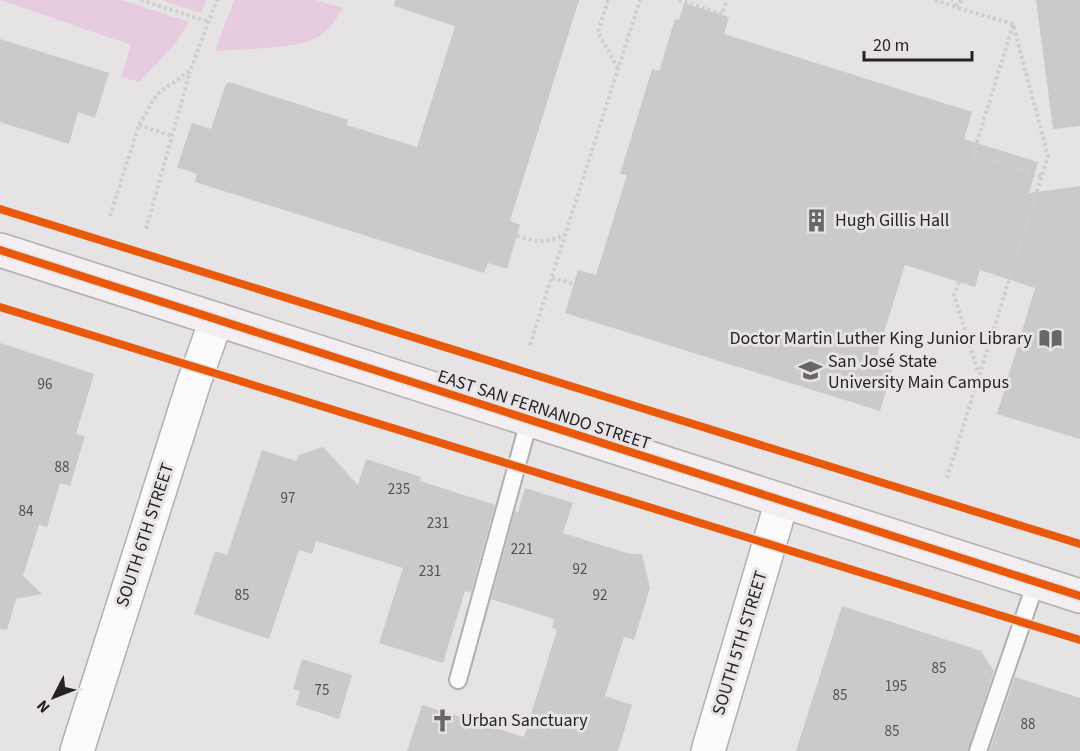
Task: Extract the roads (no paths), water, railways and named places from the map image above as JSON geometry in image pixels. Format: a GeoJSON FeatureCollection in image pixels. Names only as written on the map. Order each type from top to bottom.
{"type":"FeatureCollection","features":[{"type":"Feature","properties":{"kind":"main road","name":"EAST SAN FERNANDO STREET"},"geometry":{"type":"LineString","coordinates":[[0,250],[1080,596]]}},
{"type":"Feature","properties":{"kind":"street","name":"SOUTH 6TH STREET"},"geometry":{"type":"LineString","coordinates":[[77,751],[194,382],[216,321]]}},
{"type":"Feature","properties":{"kind":"street","name":"SOUTH 5TH STREET"},"geometry":{"type":"LineString","coordinates":[[708,751],[782,501]]}},
{"type":"Feature","properties":{"kind":"lane"},"geometry":{"type":"LineString","coordinates":[[458,680],[473,618],[529,421]]}},
{"type":"Feature","properties":{"kind":"lane"},"geometry":{"type":"LineString","coordinates":[[978,751],[1036,582]]}},
{"type":"Feature","properties":{"kind":"place","name":"Hugh Gillis Hall"},"geometry":{"type":"Point","coordinates":[817,220]}},
{"type":"Feature","properties":{"kind":"place","name":"Doctor Martin Luther King Junior Library"},"geometry":{"type":"Point","coordinates":[1050,338]}},
{"type":"Feature","properties":{"kind":"place","name":"San José State University Main Campus"},"geometry":{"type":"Point","coordinates":[810,371]}},
{"type":"Feature","properties":{"kind":"place","name":"Urban Sanctuary"},"geometry":{"type":"Point","coordinates":[443,720]}}]}
